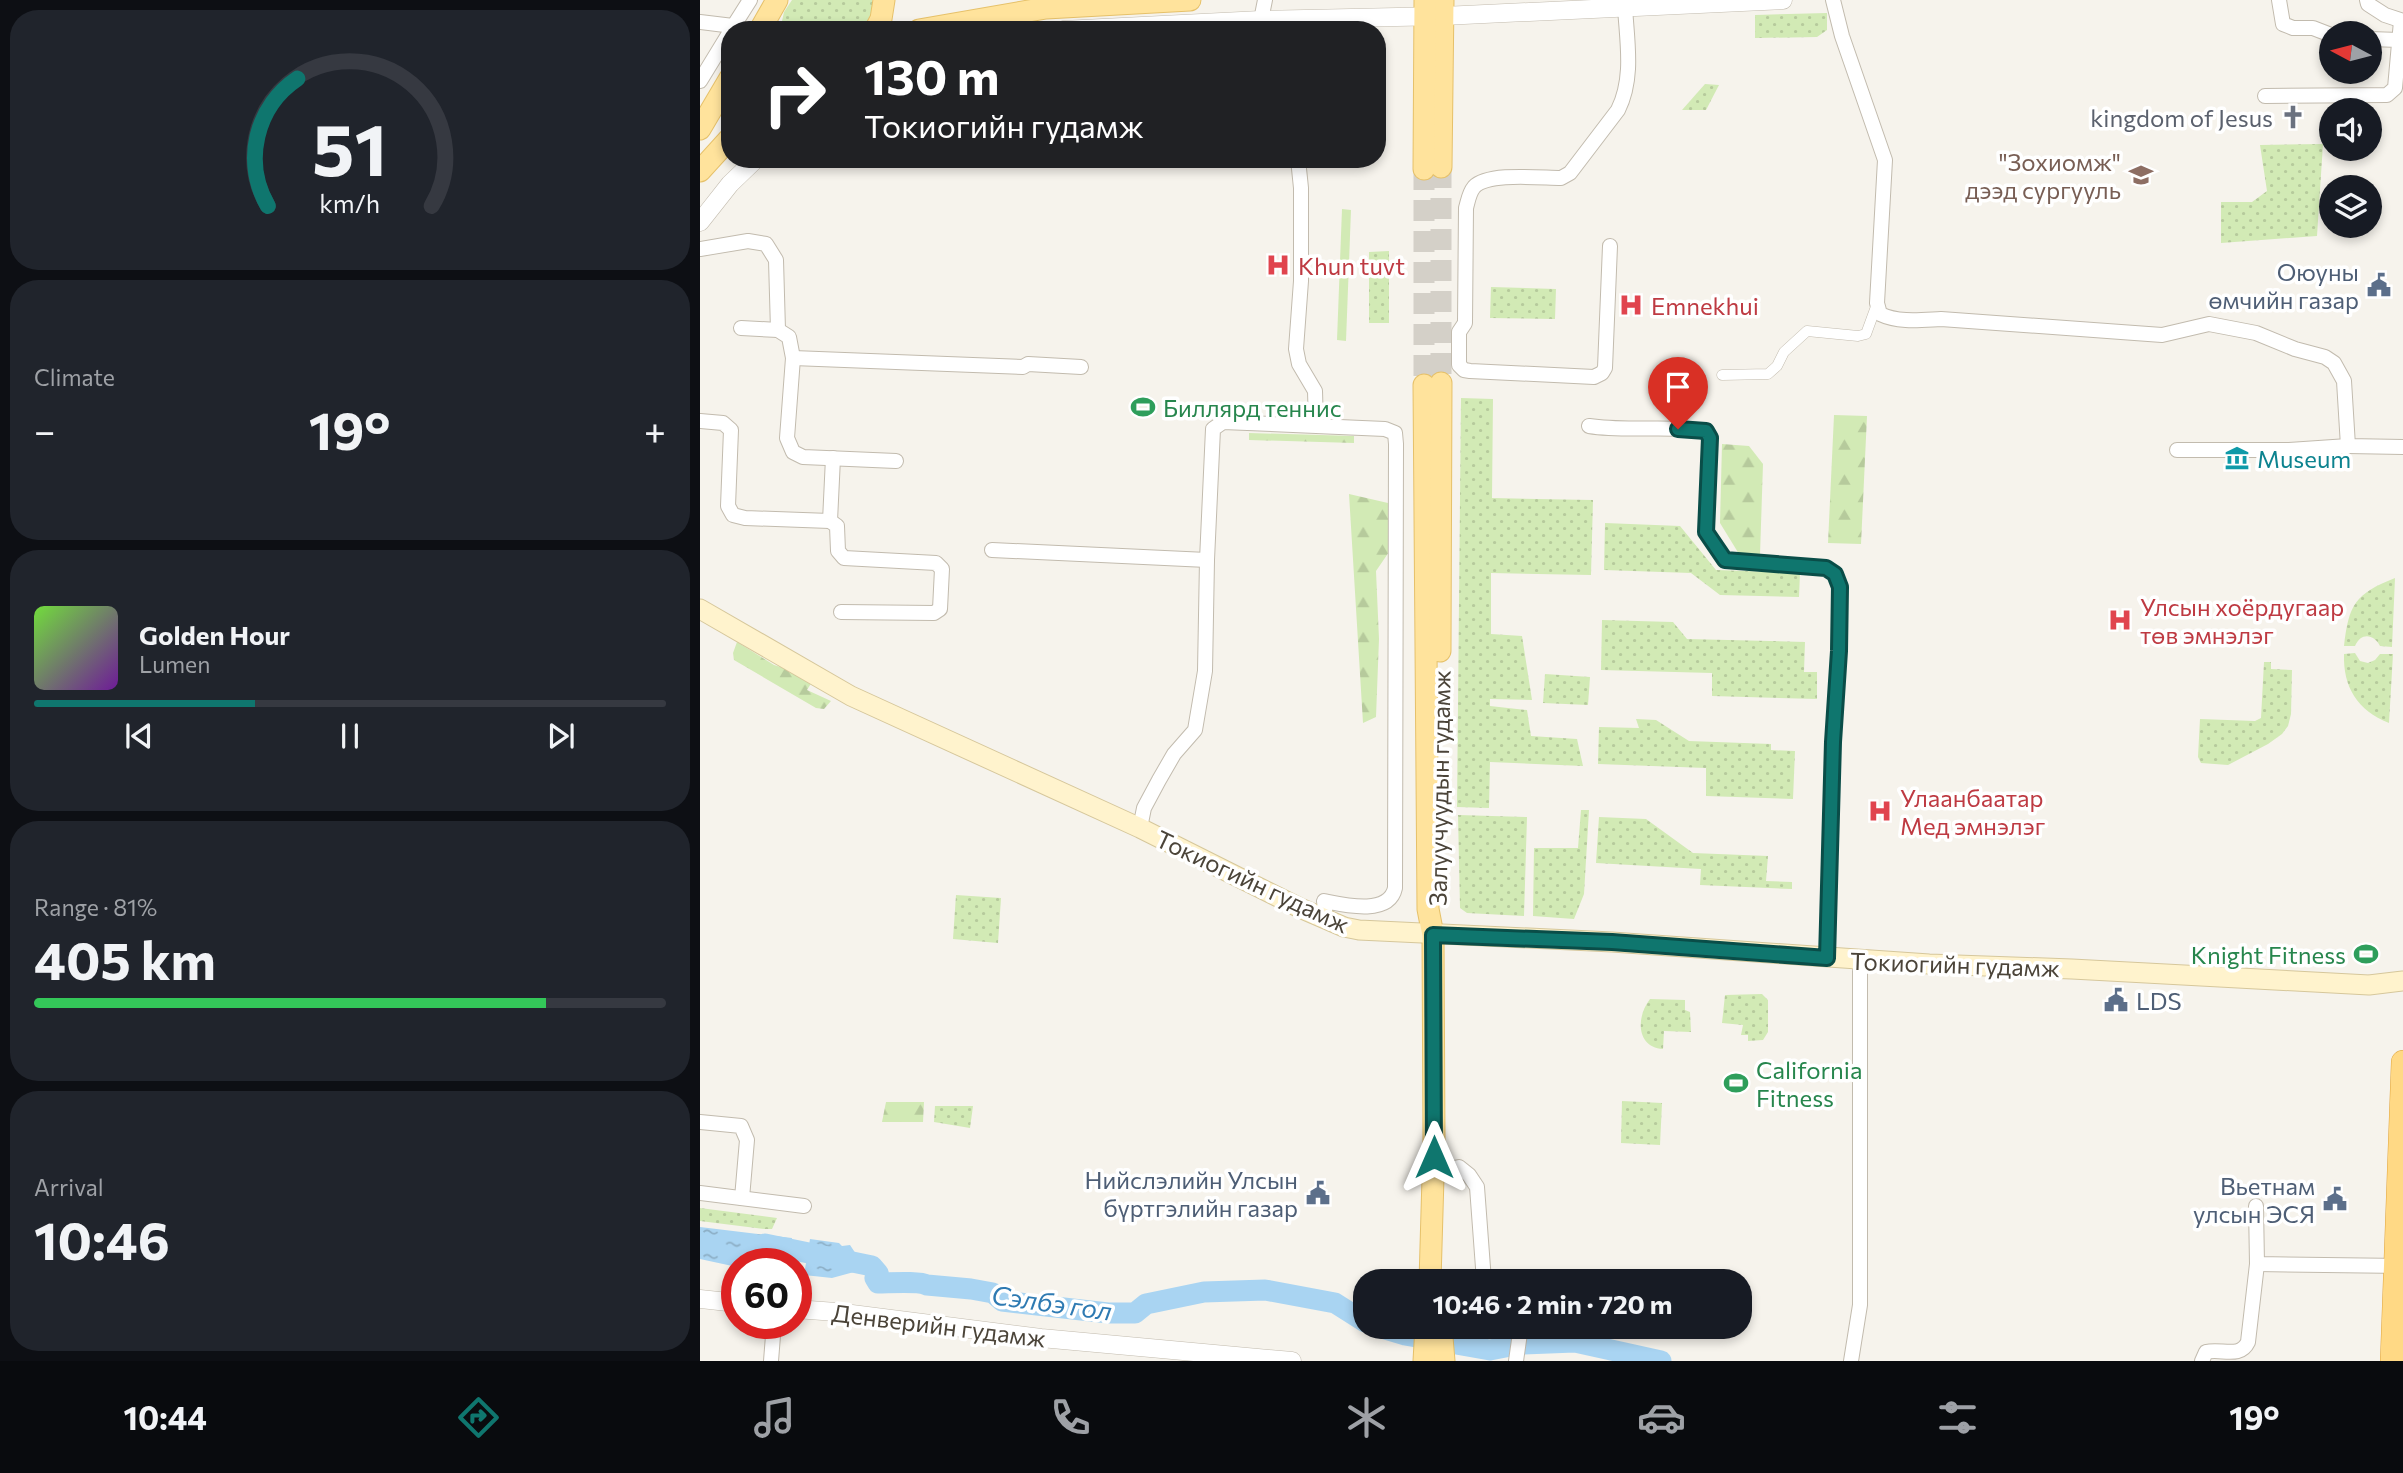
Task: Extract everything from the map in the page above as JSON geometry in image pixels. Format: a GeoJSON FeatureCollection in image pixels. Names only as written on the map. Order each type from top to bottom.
{"type":"FeatureCollection","features":[{"type":"Feature","properties":{"kind":"highway"},"geometry":{"type":"LineString","coordinates":[[2392,1361],[2399,1266],[2403,1062]]}},
{"type":"Feature","properties":{"kind":"main road"},"geometry":{"type":"LineString","coordinates":[[767,21],[777,0]]}},
{"type":"Feature","properties":{"kind":"main road"},"geometry":{"type":"LineString","coordinates":[[971,21],[1046,8],[1189,0]]}},
{"type":"Feature","properties":{"kind":"main road"},"geometry":{"type":"LineString","coordinates":[[880,21],[890,1]]}},
{"type":"Feature","properties":{"kind":"main road"},"geometry":{"type":"LineString","coordinates":[[1432,168],[1434,8]]}},
{"type":"Feature","properties":{"kind":"main road"},"geometry":{"type":"LineString","coordinates":[[700,129],[721,93]]}},
{"type":"Feature","properties":{"kind":"main road"},"geometry":{"type":"LineString","coordinates":[[700,171],[721,148]]}},
{"type":"Feature","properties":{"kind":"main road","name":"Залуучуудын гудамж"},"geometry":{"type":"LineString","coordinates":[[1432,1252],[1433,935],[1428,909],[1433,384]]}},
{"type":"Feature","properties":{"kind":"main road","name":"Токиогийн гудамж"},"geometry":{"type":"LineString","coordinates":[[700,609],[851,696],[1140,828],[1326,920],[1359,930],[1612,942],[1860,960],[2369,985],[2403,981]]}},
{"type":"Feature","properties":{"kind":"main road"},"geometry":{"type":"LineString","coordinates":[[1431,1269],[1432,1252]]}},
{"type":"Feature","properties":{"kind":"main road"},"geometry":{"type":"LineString","coordinates":[[1432,1252],[1434,1269]]}},
{"type":"Feature","properties":{"kind":"main road"},"geometry":{"type":"LineString","coordinates":[[1424,1361],[1425,1339]]}},
{"type":"Feature","properties":{"kind":"main road"},"geometry":{"type":"LineString","coordinates":[[1442,1339],[1444,1361]]}},
{"type":"Feature","properties":{"kind":"street"},"geometry":{"type":"LineString","coordinates":[[736,21],[750,0]]}},
{"type":"Feature","properties":{"kind":"street"},"geometry":{"type":"LineString","coordinates":[[1261,21],[1265,0]]}},
{"type":"Feature","properties":{"kind":"street"},"geometry":{"type":"LineString","coordinates":[[1301,21],[1434,8],[1625,8],[1783,0]]}},
{"type":"Feature","properties":{"kind":"street"},"geometry":{"type":"LineString","coordinates":[[1722,375],[1768,374],[1777,366],[1784,352],[1807,331],[1858,336],[1867,334],[1877,303],[1885,160],[1842,36],[1833,0]]}},
{"type":"Feature","properties":{"kind":"street"},"geometry":{"type":"LineString","coordinates":[[2279,0],[2283,24],[2293,28],[2319,30]]}},
{"type":"Feature","properties":{"kind":"street"},"geometry":{"type":"LineString","coordinates":[[2265,96],[2387,95],[2395,88],[2402,21],[2385,15],[2368,4],[2367,0]]}},
{"type":"Feature","properties":{"kind":"street"},"geometry":{"type":"LineString","coordinates":[[1611,246],[1605,368],[1602,373],[1594,377],[1470,371],[1459,365],[1460,332],[1465,323],[1466,208],[1469,193],[1476,185],[1498,178],[1562,178],[1570,173],[1624,99],[1628,82],[1625,8]]}},
{"type":"Feature","properties":{"kind":"street"},"geometry":{"type":"LineString","coordinates":[[700,22],[721,27]]}},
{"type":"Feature","properties":{"kind":"street"},"geometry":{"type":"LineString","coordinates":[[2382,39],[2399,40]]}},
{"type":"Feature","properties":{"kind":"street"},"geometry":{"type":"LineString","coordinates":[[700,81],[721,46]]}},
{"type":"Feature","properties":{"kind":"street"},"geometry":{"type":"LineString","coordinates":[[700,222],[730,184],[747,168]]}},
{"type":"Feature","properties":{"kind":"street"},"geometry":{"type":"LineString","coordinates":[[1299,168],[1301,281],[1296,349],[1299,364],[1315,391],[1316,425]]}},
{"type":"Feature","properties":{"kind":"street"},"geometry":{"type":"LineString","coordinates":[[700,249],[748,241],[766,244],[776,260],[778,330]]}},
{"type":"Feature","properties":{"kind":"street"},"geometry":{"type":"LineString","coordinates":[[1877,303],[1880,314],[1907,320],[1941,319],[2162,335],[2209,324],[2256,333],[2294,349],[2325,357],[2334,363],[2344,381],[2348,446]]}},
{"type":"Feature","properties":{"kind":"street"},"geometry":{"type":"LineString","coordinates":[[741,328],[778,330],[789,337],[793,358],[788,443],[793,452],[798,455],[896,461]]}},
{"type":"Feature","properties":{"kind":"street"},"geometry":{"type":"LineString","coordinates":[[793,358],[1023,367],[1028,363],[1081,367]]}},
{"type":"Feature","properties":{"kind":"street"},"geometry":{"type":"LineString","coordinates":[[700,421],[723,423],[731,430],[728,506],[733,515],[741,518],[830,521],[837,526],[838,551],[844,558],[936,563],[942,569],[940,609],[934,613],[841,612]]}},
{"type":"Feature","properties":{"kind":"street"},"geometry":{"type":"LineString","coordinates":[[1140,828],[1144,808],[1159,780],[1174,754],[1195,730],[1205,671],[1211,434],[1216,426],[1223,422],[1316,425],[1385,429],[1395,433],[1395,888],[1393,896],[1387,902],[1357,907],[1324,901],[1326,920]]}},
{"type":"Feature","properties":{"kind":"street"},"geometry":{"type":"LineString","coordinates":[[1589,426],[1606,429],[1706,431],[1710,438],[1710,450],[1706,532],[1725,560],[1826,568],[1835,574],[1840,587],[1839,651],[1833,742],[1827,958]]}},
{"type":"Feature","properties":{"kind":"street"},"geometry":{"type":"LineString","coordinates":[[2176,450],[2403,447]]}},
{"type":"Feature","properties":{"kind":"street"},"geometry":{"type":"LineString","coordinates":[[830,521],[833,458]]}},
{"type":"Feature","properties":{"kind":"street"},"geometry":{"type":"LineString","coordinates":[[992,550],[1207,560]]}},
{"type":"Feature","properties":{"kind":"street"},"geometry":{"type":"LineString","coordinates":[[1851,1361],[1860,1305],[1860,960]]}},
{"type":"Feature","properties":{"kind":"street"},"geometry":{"type":"LineString","coordinates":[[700,1122],[741,1126],[747,1140],[742,1198]]}},
{"type":"Feature","properties":{"kind":"street"},"geometry":{"type":"LineString","coordinates":[[1434,1172],[1459,1167],[1477,1186],[1483,1269]]}},
{"type":"Feature","properties":{"kind":"street"},"geometry":{"type":"LineString","coordinates":[[700,1193],[804,1206]]}},
{"type":"Feature","properties":{"kind":"street"},"geometry":{"type":"LineString","coordinates":[[2202,1361],[2206,1352],[2240,1352],[2248,1342],[2257,1265],[2256,1206]]}},
{"type":"Feature","properties":{"kind":"street"},"geometry":{"type":"LineString","coordinates":[[2257,1265],[2399,1266]]}},
{"type":"Feature","properties":{"kind":"street"},"geometry":{"type":"LineString","coordinates":[[700,1299],[721,1301]]}},
{"type":"Feature","properties":{"kind":"street","name":"Денверийн гудамж"},"geometry":{"type":"LineString","coordinates":[[812,1310],[1041,1338],[1292,1361]]}},
{"type":"Feature","properties":{"kind":"street"},"geometry":{"type":"LineString","coordinates":[[771,1361],[773,1339]]}},
{"type":"Feature","properties":{"kind":"street"},"geometry":{"type":"LineString","coordinates":[[1516,1361],[1519,1339]]}},
{"type":"Feature","properties":{"kind":"green space"},"geometry":{"type":"Polygon","coordinates":[[[792,0],[872,0],[867,21],[782,21],[792,0]]]}},
{"type":"Feature","properties":{"kind":"green space"},"geometry":{"type":"Polygon","coordinates":[[[1827,13],[1827,30],[1817,37],[1755,38],[1755,15],[1827,13]]]}},
{"type":"Feature","properties":{"kind":"green space"},"geometry":{"type":"Polygon","coordinates":[[[1705,84],[1719,85],[1706,110],[1682,110],[1705,84]]]}},
{"type":"Feature","properties":{"kind":"green space"},"geometry":{"type":"Polygon","coordinates":[[[2319,144],[2319,161],[2322,161],[2317,236],[2221,243],[2221,202],[2252,202],[2267,191],[2260,145],[2319,144]]]}},
{"type":"Feature","properties":{"kind":"green space"},"geometry":{"type":"Polygon","coordinates":[[[1342,209],[1351,210],[1346,341],[1337,340],[1342,209]]]}},
{"type":"Feature","properties":{"kind":"green space"},"geometry":{"type":"Polygon","coordinates":[[[1389,251],[1389,323],[1369,323],[1369,252],[1389,251]]]}},
{"type":"Feature","properties":{"kind":"green space"},"geometry":{"type":"Polygon","coordinates":[[[1491,287],[1556,289],[1555,319],[1490,318],[1491,287]]]}},
{"type":"Feature","properties":{"kind":"green space"},"geometry":{"type":"Polygon","coordinates":[[[1461,398],[1493,399],[1492,498],[1593,500],[1591,575],[1491,573],[1491,634],[1522,636],[1532,700],[1490,699],[1490,706],[1527,710],[1531,736],[1577,739],[1583,766],[1490,762],[1489,808],[1457,807],[1461,398]]]}},
{"type":"Feature","properties":{"kind":"green space"},"geometry":{"type":"Polygon","coordinates":[[[1834,415],[1867,416],[1861,544],[1828,543],[1834,415]]]}},
{"type":"Feature","properties":{"kind":"green space"},"geometry":{"type":"Polygon","coordinates":[[[1249,433],[1354,436],[1354,443],[1249,440],[1249,433]]]}},
{"type":"Feature","properties":{"kind":"green space"},"geometry":{"type":"Polygon","coordinates":[[[1722,444],[1749,446],[1763,464],[1760,555],[1739,554],[1720,523],[1722,444]]]}},
{"type":"Feature","properties":{"kind":"green space"},"geometry":{"type":"Polygon","coordinates":[[[1349,494],[1388,503],[1389,552],[1376,571],[1379,639],[1376,717],[1363,723],[1349,494]]]}},
{"type":"Feature","properties":{"kind":"green space"},"geometry":{"type":"Polygon","coordinates":[[[1605,523],[1680,526],[1716,570],[1800,573],[1799,597],[1720,595],[1691,573],[1604,570],[1605,523]]]}},
{"type":"Feature","properties":{"kind":"green space"},"geometry":{"type":"Polygon","coordinates":[[[2395,578],[2392,647],[2380,646],[2367,636],[2361,638],[2355,646],[2344,646],[2348,620],[2356,602],[2371,589],[2395,578]]]}},
{"type":"Feature","properties":{"kind":"green space"},"geometry":{"type":"Polygon","coordinates":[[[1602,620],[1673,622],[1687,639],[1805,642],[1804,672],[1817,672],[1817,699],[1712,696],[1712,673],[1601,670],[1602,620]]]}},
{"type":"Feature","properties":{"kind":"green space"},"geometry":{"type":"Polygon","coordinates":[[[737,642],[774,665],[812,682],[807,690],[831,701],[824,709],[816,708],[734,660],[733,653],[737,642]]]}},
{"type":"Feature","properties":{"kind":"green space"},"geometry":{"type":"Polygon","coordinates":[[[2355,653],[2360,661],[2368,663],[2380,654],[2393,654],[2389,723],[2360,704],[2349,687],[2344,654],[2355,653]]]}},
{"type":"Feature","properties":{"kind":"green space"},"geometry":{"type":"Polygon","coordinates":[[[2264,662],[2271,662],[2271,669],[2292,670],[2291,714],[2288,726],[2268,744],[2228,765],[2201,763],[2198,757],[2200,719],[2255,721],[2261,718],[2264,662]]]}},
{"type":"Feature","properties":{"kind":"green space"},"geometry":{"type":"Polygon","coordinates":[[[1545,674],[1590,677],[1588,705],[1543,703],[1545,674]]]}},
{"type":"Feature","properties":{"kind":"green space"},"geometry":{"type":"Polygon","coordinates":[[[1636,719],[1656,720],[1689,741],[1771,744],[1771,750],[1795,751],[1793,799],[1706,796],[1706,768],[1598,764],[1599,727],[1639,728],[1636,719]]]}},
{"type":"Feature","properties":{"kind":"green space"},"geometry":{"type":"Polygon","coordinates":[[[1581,810],[1589,810],[1584,894],[1574,919],[1533,916],[1534,848],[1578,848],[1581,810]]]}},
{"type":"Feature","properties":{"kind":"green space"},"geometry":{"type":"Polygon","coordinates":[[[1458,815],[1527,817],[1524,916],[1467,913],[1460,908],[1458,815]]]}},
{"type":"Feature","properties":{"kind":"green space"},"geometry":{"type":"Polygon","coordinates":[[[1599,817],[1646,819],[1693,853],[1768,856],[1766,881],[1792,882],[1792,889],[1700,885],[1701,869],[1596,863],[1599,817]]]}},
{"type":"Feature","properties":{"kind":"green space"},"geometry":{"type":"Polygon","coordinates":[[[956,895],[1001,898],[998,943],[953,939],[956,895]]]}},
{"type":"Feature","properties":{"kind":"green space"},"geometry":{"type":"Polygon","coordinates":[[[1762,994],[1768,1000],[1768,1032],[1763,1040],[1748,1041],[1748,1035],[1741,1035],[1743,1025],[1722,1023],[1725,995],[1762,994]]]}},
{"type":"Feature","properties":{"kind":"green space"},"geometry":{"type":"Polygon","coordinates":[[[1650,999],[1685,1000],[1685,1010],[1690,1012],[1691,1032],[1664,1031],[1663,1049],[1648,1043],[1643,1037],[1641,1022],[1645,1006],[1650,999]]]}},
{"type":"Feature","properties":{"kind":"green space"},"geometry":{"type":"Polygon","coordinates":[[[1622,1101],[1662,1103],[1660,1145],[1621,1143],[1622,1101]]]}},
{"type":"Feature","properties":{"kind":"green space"},"geometry":{"type":"Polygon","coordinates":[[[886,1102],[924,1102],[923,1122],[882,1122],[886,1102]]]}},
{"type":"Feature","properties":{"kind":"green space"},"geometry":{"type":"Polygon","coordinates":[[[935,1106],[973,1106],[970,1128],[934,1122],[935,1106]]]}},
{"type":"Feature","properties":{"kind":"green space"},"geometry":{"type":"Polygon","coordinates":[[[700,1208],[777,1218],[772,1229],[700,1221],[700,1208]]]}},
{"type":"Feature","properties":{"kind":"water"},"geometry":{"type":"Polygon","coordinates":[[[700,1227],[792,1238],[791,1248],[721,1248],[721,1264],[700,1259],[700,1227]]]}},
{"type":"Feature","properties":{"kind":"water"},"geometry":{"type":"Polygon","coordinates":[[[810,1239],[839,1243],[842,1246],[850,1245],[856,1254],[877,1269],[865,1269],[832,1278],[812,1276],[812,1248],[808,1248],[810,1239]]]}},
{"type":"Feature","properties":{"kind":"waterway","name":"Сэлбэ гол"},"geometry":{"type":"LineString","coordinates":[[765,1244],[872,1266],[878,1273],[875,1278],[878,1283],[918,1283],[971,1289],[993,1293],[1002,1301],[1108,1313],[1135,1313],[1146,1304],[1204,1292],[1265,1290],[1335,1303],[1353,1314]]}},
{"type":"Feature","properties":{"kind":"waterway","name":"Сэлбэ гол"},"geometry":{"type":"LineString","coordinates":[[1428,1339],[1490,1350],[1521,1344],[1575,1342],[1661,1361]]}},
{"type":"Feature","properties":{"kind":"tunnel"},"geometry":{"type":"LineString","coordinates":[[1441,167],[1441,383]]}},
{"type":"Feature","properties":{"kind":"tunnel"},"geometry":{"type":"LineString","coordinates":[[1424,169],[1424,385]]}},
{"type":"Feature","properties":{"kind":"place","name":"kingdom of Jesus"},"geometry":{"type":"Point","coordinates":[2293,117]}},
{"type":"Feature","properties":{"kind":"place","name":"\"Зохиомж\" дээд сургууль"},"geometry":{"type":"Point","coordinates":[2141,175]}},
{"type":"Feature","properties":{"kind":"place","name":"Khun tuvt"},"geometry":{"type":"Point","coordinates":[1278,265]}},
{"type":"Feature","properties":{"kind":"place","name":"Оюуны өмчийн газар"},"geometry":{"type":"Point","coordinates":[2379,285]}},
{"type":"Feature","properties":{"kind":"place","name":"Emnekhui"},"geometry":{"type":"Point","coordinates":[1631,305]}},
{"type":"Feature","properties":{"kind":"place","name":"Биллярд теннис"},"geometry":{"type":"Point","coordinates":[1143,407]}},
{"type":"Feature","properties":{"kind":"place","name":"Museum"},"geometry":{"type":"Point","coordinates":[2237,458]}},
{"type":"Feature","properties":{"kind":"place","name":"Улсын хоёрдугаар төв эмнэлэг"},"geometry":{"type":"Point","coordinates":[2120,620]}},
{"type":"Feature","properties":{"kind":"place","name":"Улаанбаатар Мед эмнэлэг"},"geometry":{"type":"Point","coordinates":[1880,811]}},
{"type":"Feature","properties":{"kind":"place","name":"Knight Fitness"},"geometry":{"type":"Point","coordinates":[2366,954]}},
{"type":"Feature","properties":{"kind":"place","name":"LDS"},"geometry":{"type":"Point","coordinates":[2116,1000]}},
{"type":"Feature","properties":{"kind":"place","name":"California Fitness"},"geometry":{"type":"Point","coordinates":[1736,1083]}},
{"type":"Feature","properties":{"kind":"place","name":"Нийслэлийн Улсын бүртгэлийн газар"},"geometry":{"type":"Point","coordinates":[1318,1193]}},
{"type":"Feature","properties":{"kind":"place","name":"Вьетнам улсын ЭСЯ"},"geometry":{"type":"Point","coordinates":[2335,1199]}},
{"type":"Feature","properties":{"kind":"route"},"geometry":{"type":"LineString","coordinates":[[1434,1157],[1433,935],[1612,942],[1827,958],[1840,587],[1835,574],[1826,568],[1725,560],[1706,532],[1710,438],[1706,431],[1678,429]]}}]}
